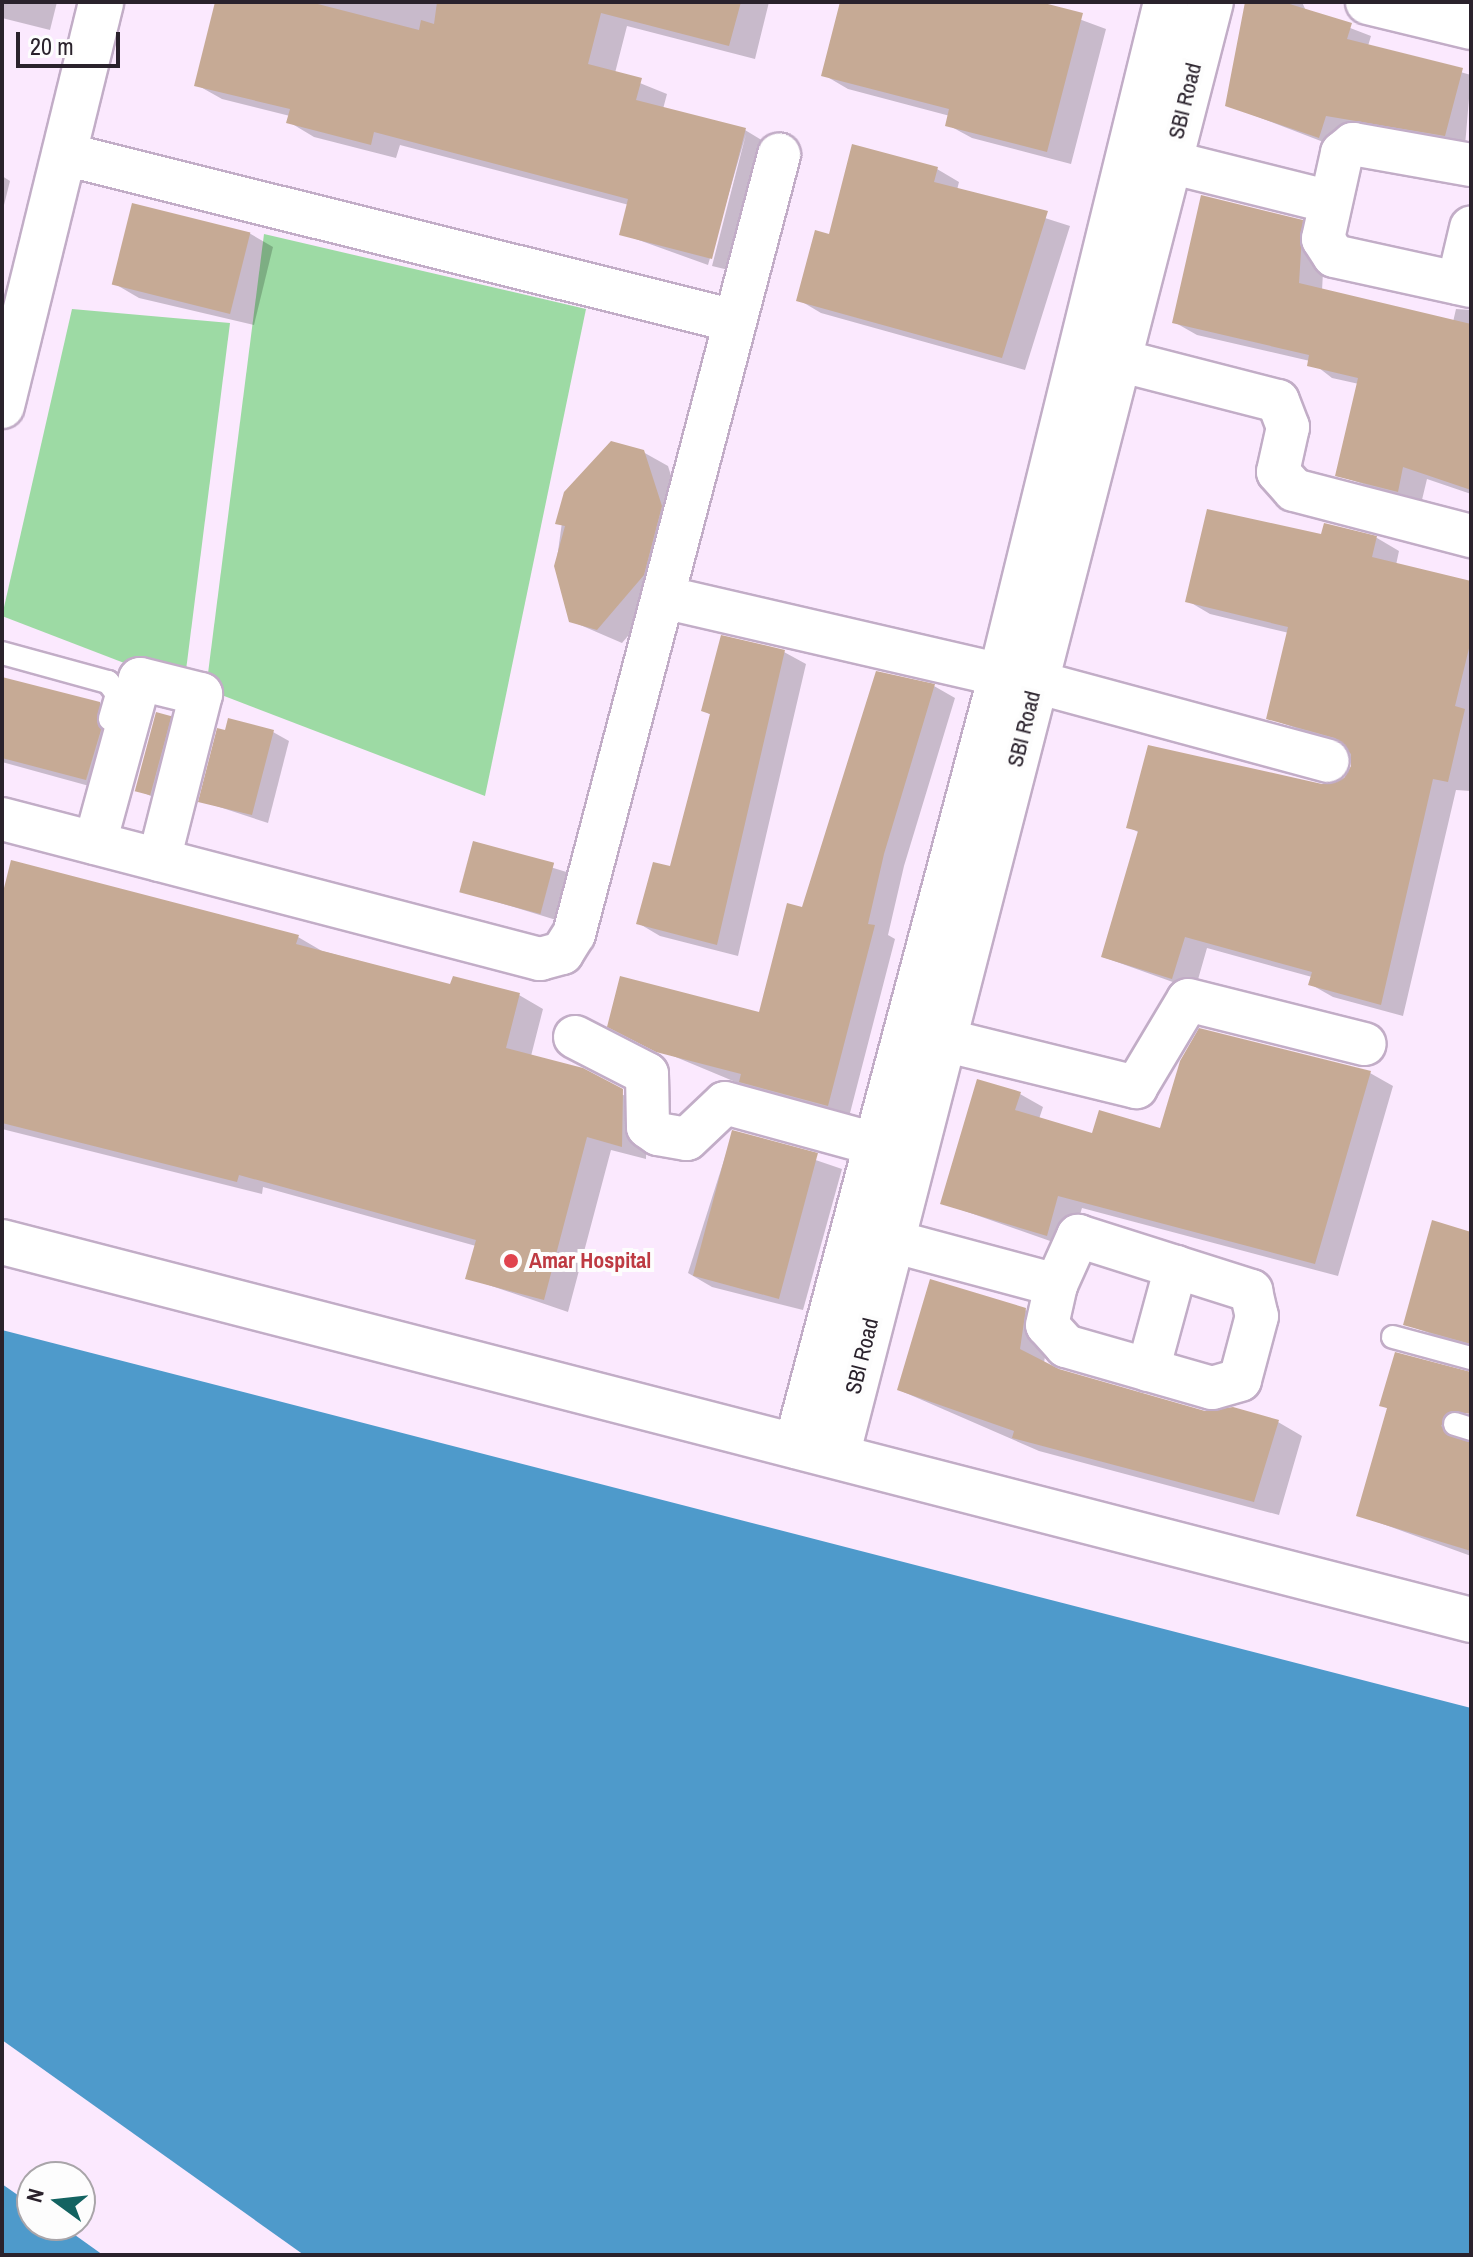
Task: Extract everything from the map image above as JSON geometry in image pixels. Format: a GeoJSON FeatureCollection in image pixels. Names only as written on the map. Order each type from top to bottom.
{"type":"FeatureCollection","features":[{"type":"Feature","properties":{"kind":"street"},"geometry":{"type":"LineString","coordinates":[[2,406],[101,2]]}},
{"type":"Feature","properties":{"kind":"street","name":"SBI Road"},"geometry":{"type":"LineString","coordinates":[[816,1451],[892,1241],[944,1040],[1018,679],[1166,2]]}},
{"type":"Feature","properties":{"kind":"street","name":"SBI Road"},"geometry":{"type":"LineString","coordinates":[[816,1451],[875,1144],[1118,360],[1211,2]]}},
{"type":"Feature","properties":{"kind":"street"},"geometry":{"type":"LineString","coordinates":[[1368,2],[1471,27]]}},
{"type":"Feature","properties":{"kind":"street"},"geometry":{"type":"LineString","coordinates":[[1471,165],[1353,144],[1342,153],[1323,239],[1334,256],[1464,285],[1471,228]]}},
{"type":"Feature","properties":{"kind":"street"},"geometry":{"type":"LineString","coordinates":[[64,154],[735,321]]}},
{"type":"Feature","properties":{"kind":"street"},"geometry":{"type":"LineString","coordinates":[[2,819],[540,959],[562,953],[663,597],[779,155]]}},
{"type":"Feature","properties":{"kind":"street"},"geometry":{"type":"LineString","coordinates":[[1170,162],[1330,202]]}},
{"type":"Feature","properties":{"kind":"street"},"geometry":{"type":"LineString","coordinates":[[1118,360],[1278,401],[1288,427],[1278,472],[1294,490],[1471,536]]}},
{"type":"Feature","properties":{"kind":"street"},"geometry":{"type":"LineString","coordinates":[[663,597],[1018,679],[1328,761]]}},
{"type":"Feature","properties":{"kind":"street"},"geometry":{"type":"LineString","coordinates":[[88,841],[108,796],[140,679],[201,694],[159,860]]}},
{"type":"Feature","properties":{"kind":"street"},"geometry":{"type":"LineString","coordinates":[[108,796],[171,814]]}},
{"type":"Feature","properties":{"kind":"street"},"geometry":{"type":"LineString","coordinates":[[944,1040],[1136,1087],[1188,1000],[1365,1044]]}},
{"type":"Feature","properties":{"kind":"street"},"geometry":{"type":"LineString","coordinates":[[575,1037],[647,1074],[648,1127],[658,1134],[687,1139],[725,1103],[875,1144]]}},
{"type":"Feature","properties":{"kind":"street"},"geometry":{"type":"LineString","coordinates":[[1078,1236],[1176,1267],[1257,1299],[1240,1380],[1212,1388],[1053,1338],[1047,1325],[1056,1285],[1078,1236]]}},
{"type":"Feature","properties":{"kind":"street"},"geometry":{"type":"LineString","coordinates":[[892,1241],[1056,1285]]}},
{"type":"Feature","properties":{"kind":"street"},"geometry":{"type":"LineString","coordinates":[[2,1242],[1471,1620]]}},
{"type":"Feature","properties":{"kind":"street"},"geometry":{"type":"LineString","coordinates":[[1148,1370],[1176,1267]]}},
{"type":"Feature","properties":{"kind":"lane"},"geometry":{"type":"LineString","coordinates":[[2,653],[108,682],[117,694],[88,841]]}},
{"type":"Feature","properties":{"kind":"lane"},"geometry":{"type":"LineString","coordinates":[[1393,1337],[1471,1358]]}},
{"type":"Feature","properties":{"kind":"green space"},"geometry":{"type":"Polygon","coordinates":[[[264,234],[586,309],[485,796],[206,689],[264,234]]]}},
{"type":"Feature","properties":{"kind":"green space"},"geometry":{"type":"Polygon","coordinates":[[[72,309],[230,323],[184,686],[2,616],[72,309]]]}},
{"type":"Feature","properties":{"kind":"water"},"geometry":{"type":"Polygon","coordinates":[[[2,1330],[1471,1708],[1471,2255],[304,2255],[2,2040],[2,1330]]]}},
{"type":"Feature","properties":{"kind":"water"},"geometry":{"type":"Polygon","coordinates":[[[2,2184],[16,2194],[16,2241],[83,2241],[103,2255],[2,2255],[2,2184]]]}},
{"type":"Feature","properties":{"kind":"building"},"geometry":{"type":"Polygon","coordinates":[[[215,2],[310,2],[419,30],[421,20],[434,24],[437,2],[741,2],[729,46],[601,13],[588,64],[642,78],[636,100],[746,128],[712,259],[619,235],[628,199],[374,132],[371,145],[286,123],[290,109],[194,86],[215,2]]]}},
{"type":"Feature","properties":{"kind":"building"},"geometry":{"type":"Polygon","coordinates":[[[840,2],[1040,2],[1083,13],[1047,152],[945,126],[949,109],[821,76],[840,2]]]}},
{"type":"Feature","properties":{"kind":"building"},"geometry":{"type":"Polygon","coordinates":[[[1245,2],[1283,2],[1352,23],[1347,39],[1463,68],[1445,136],[1326,116],[1319,138],[1225,106],[1245,2]]]}},
{"type":"Feature","properties":{"kind":"building"},"geometry":{"type":"Polygon","coordinates":[[[852,144],[938,167],[934,182],[1048,211],[1002,358],[796,301],[815,230],[829,234],[852,144]]]}},
{"type":"Feature","properties":{"kind":"building"},"geometry":{"type":"Polygon","coordinates":[[[1201,195],[1303,220],[1299,283],[1471,324],[1471,490],[1403,467],[1398,492],[1335,476],[1358,378],[1307,366],[1309,355],[1172,323],[1201,195]]]}},
{"type":"Feature","properties":{"kind":"building"},"geometry":{"type":"Polygon","coordinates":[[[132,203],[250,233],[230,314],[112,285],[132,203]]]}},
{"type":"Feature","properties":{"kind":"building"},"geometry":{"type":"Polygon","coordinates":[[[611,441],[644,450],[662,506],[644,575],[597,630],[569,622],[554,566],[565,526],[555,524],[564,492],[611,441]]]}},
{"type":"Feature","properties":{"kind":"building"},"geometry":{"type":"Polygon","coordinates":[[[1207,509],[1321,534],[1324,523],[1377,536],[1372,557],[1471,581],[1471,640],[1455,706],[1465,709],[1448,782],[1433,779],[1381,1005],[1308,985],[1312,972],[1185,937],[1172,979],[1101,957],[1138,831],[1126,828],[1148,745],[1322,784],[1344,778],[1351,766],[1351,754],[1335,738],[1266,719],[1288,627],[1185,602],[1207,509]]]}},
{"type":"Feature","properties":{"kind":"building"},"geometry":{"type":"Polygon","coordinates":[[[721,635],[785,650],[717,945],[636,924],[653,862],[670,866],[710,714],[701,711],[721,635]]]}},
{"type":"Feature","properties":{"kind":"building"},"geometry":{"type":"Polygon","coordinates":[[[876,671],[935,684],[884,854],[868,924],[875,925],[828,1106],[739,1082],[741,1074],[656,1052],[607,1027],[620,976],[759,1012],[787,903],[802,907],[876,671]]]}},
{"type":"Feature","properties":{"kind":"building"},"geometry":{"type":"Polygon","coordinates":[[[2,677],[100,702],[101,730],[86,780],[2,758],[2,677]]]}},
{"type":"Feature","properties":{"kind":"building"},"geometry":{"type":"Polygon","coordinates":[[[156,712],[171,716],[150,795],[135,791],[156,712]]]}},
{"type":"Feature","properties":{"kind":"building"},"geometry":{"type":"Polygon","coordinates":[[[228,718],[274,730],[252,815],[198,802],[217,728],[225,730],[228,718]]]}},
{"type":"Feature","properties":{"kind":"building"},"geometry":{"type":"Polygon","coordinates":[[[473,841],[554,863],[540,914],[459,892],[473,841]]]}},
{"type":"Feature","properties":{"kind":"building"},"geometry":{"type":"Polygon","coordinates":[[[11,860],[299,935],[296,944],[450,984],[453,976],[520,993],[506,1048],[583,1068],[623,1089],[622,1147],[587,1137],[544,1300],[465,1279],[476,1240],[239,1175],[237,1182],[2,1123],[2,896],[11,860]]]}},
{"type":"Feature","properties":{"kind":"building"},"geometry":{"type":"Polygon","coordinates":[[[1199,1028],[1371,1071],[1315,1264],[1058,1196],[1047,1236],[940,1204],[977,1079],[1021,1092],[1015,1110],[1092,1133],[1099,1110],[1160,1128],[1180,1061],[1199,1028]]]}},
{"type":"Feature","properties":{"kind":"building"},"geometry":{"type":"Polygon","coordinates":[[[732,1130],[818,1153],[779,1299],[693,1276],[732,1130]]]}},
{"type":"Feature","properties":{"kind":"building"},"geometry":{"type":"Polygon","coordinates":[[[1432,1220],[1471,1232],[1471,1344],[1403,1325],[1432,1220]]]}},
{"type":"Feature","properties":{"kind":"building"},"geometry":{"type":"Polygon","coordinates":[[[930,1279],[1026,1308],[1020,1349],[1059,1369],[1205,1411],[1233,1407],[1279,1420],[1254,1502],[1012,1438],[1014,1431],[897,1390],[930,1279]]]}},
{"type":"Feature","properties":{"kind":"building"},"geometry":{"type":"Polygon","coordinates":[[[1395,1352],[1471,1372],[1471,1414],[1451,1411],[1441,1426],[1471,1443],[1471,1551],[1356,1516],[1387,1408],[1379,1406],[1395,1352]]]}},
{"type":"Feature","properties":{"kind":"place","name":"Amar Hospital"},"geometry":{"type":"Point","coordinates":[511,1261]}}]}
